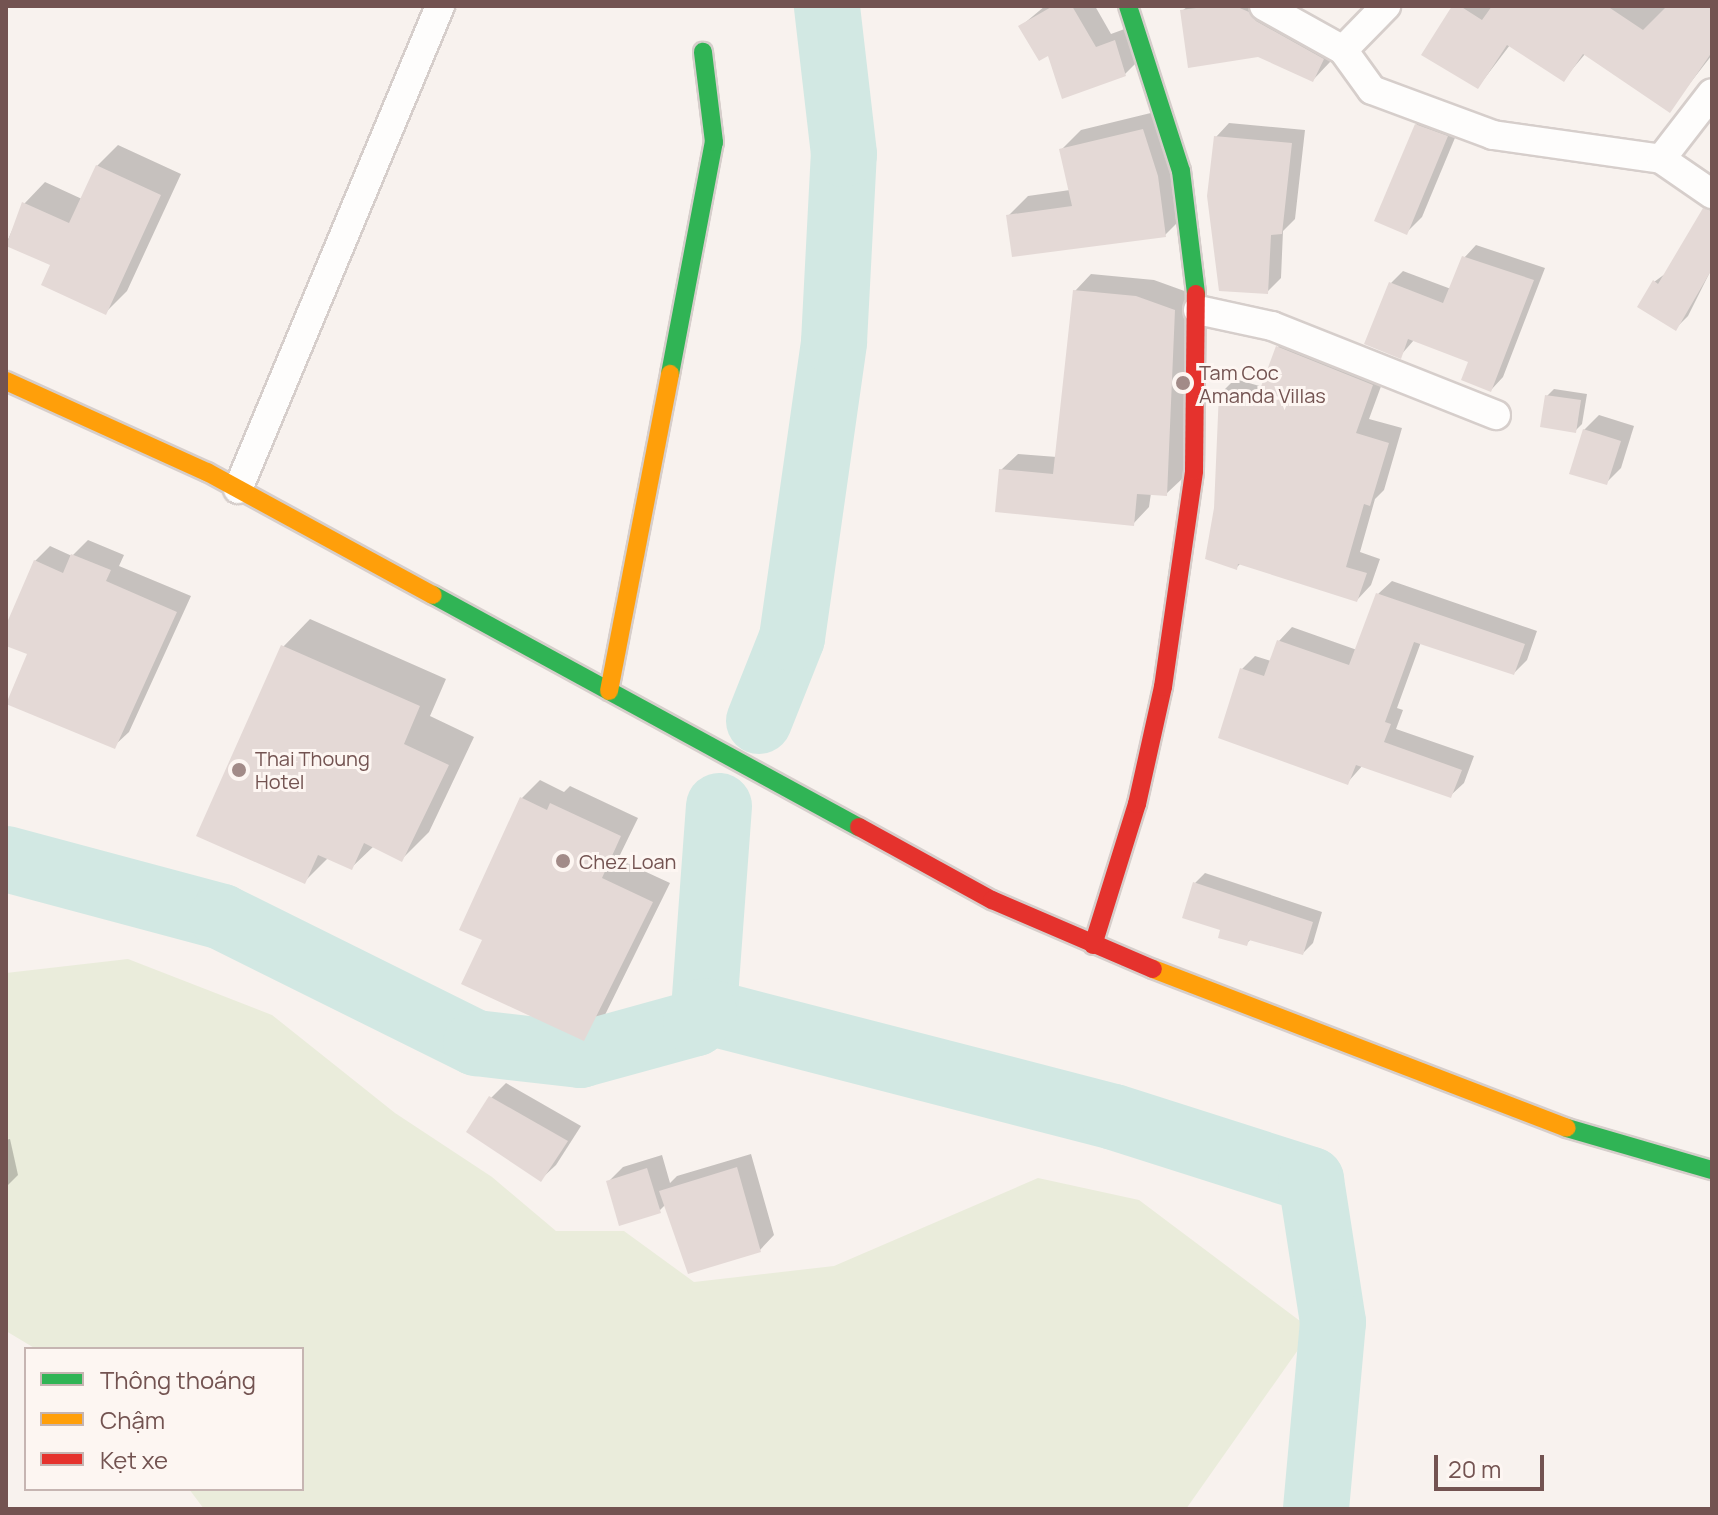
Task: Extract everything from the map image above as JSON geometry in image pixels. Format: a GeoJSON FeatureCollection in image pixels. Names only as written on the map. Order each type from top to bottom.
{"type":"FeatureCollection","features":[{"type":"Feature","properties":{"kind":"main road"},"geometry":{"type":"LineString","coordinates":[[1093,945],[1137,804],[1166,671],[1194,471],[1198,310],[1181,171],[1128,6]]}},
{"type":"Feature","properties":{"kind":"main road"},"geometry":{"type":"LineString","coordinates":[[609,691],[714,142],[703,52]]}},
{"type":"Feature","properties":{"kind":"main road"},"geometry":{"type":"LineString","coordinates":[[6,381],[238,489],[992,900],[1093,945],[1539,1120],[1712,1170]]}},
{"type":"Feature","properties":{"kind":"street"},"geometry":{"type":"LineString","coordinates":[[238,489],[440,6]]}},
{"type":"Feature","properties":{"kind":"street"},"geometry":{"type":"LineString","coordinates":[[1264,6],[1343,50],[1372,90],[1493,135],[1661,159],[1712,194]]}},
{"type":"Feature","properties":{"kind":"street"},"geometry":{"type":"LineString","coordinates":[[1343,50],[1386,6]]}},
{"type":"Feature","properties":{"kind":"street"},"geometry":{"type":"LineString","coordinates":[[1661,159],[1712,93]]}},
{"type":"Feature","properties":{"kind":"street"},"geometry":{"type":"LineString","coordinates":[[1198,310],[1272,326],[1496,415]]}},
{"type":"Feature","properties":{"kind":"green space"},"geometry":{"type":"Polygon","coordinates":[[[128,959],[272,1015],[395,1113],[492,1177],[556,1231],[624,1231],[694,1282],[834,1266],[1038,1178],[1139,1200],[1312,1330],[1186,1509],[204,1509],[190,1491],[304,1491],[304,1347],[33,1347],[6,1331],[6,973],[128,959]]]}},
{"type":"Feature","properties":{"kind":"building"},"geometry":{"type":"Polygon","coordinates":[[[1053,6],[1072,6],[1096,47],[1115,40],[1126,76],[1062,99],[1048,56],[1039,61],[1018,26],[1053,6]]]}},
{"type":"Feature","properties":{"kind":"building"},"geometry":{"type":"Polygon","coordinates":[[[1235,6],[1249,12],[1256,21],[1324,59],[1313,82],[1258,57],[1188,68],[1180,10],[1235,6]]]}},
{"type":"Feature","properties":{"kind":"building"},"geometry":{"type":"Polygon","coordinates":[[[1452,6],[1460,6],[1482,20],[1492,6],[1607,6],[1643,30],[1667,6],[1712,6],[1712,52],[1670,113],[1583,54],[1564,82],[1507,45],[1478,89],[1421,55],[1452,6]]]}},
{"type":"Feature","properties":{"kind":"building"},"geometry":{"type":"Polygon","coordinates":[[[1415,124],[1448,136],[1407,235],[1374,221],[1415,124]]]}},
{"type":"Feature","properties":{"kind":"building"},"geometry":{"type":"Polygon","coordinates":[[[1143,129],[1158,176],[1166,237],[1012,257],[1006,215],[1072,206],[1059,149],[1143,129]]]}},
{"type":"Feature","properties":{"kind":"building"},"geometry":{"type":"Polygon","coordinates":[[[1214,136],[1292,143],[1282,234],[1271,235],[1268,294],[1219,291],[1207,196],[1214,136]]]}},
{"type":"Feature","properties":{"kind":"building"},"geometry":{"type":"Polygon","coordinates":[[[96,165],[161,195],[106,315],[41,285],[50,265],[6,246],[22,202],[69,223],[96,165]]]}},
{"type":"Feature","properties":{"kind":"building"},"geometry":{"type":"Polygon","coordinates":[[[1703,208],[1712,211],[1712,269],[1676,331],[1637,307],[1653,280],[1658,284],[1703,208]]]}},
{"type":"Feature","properties":{"kind":"building"},"geometry":{"type":"Polygon","coordinates":[[[1462,256],[1534,280],[1491,392],[1461,380],[1468,362],[1408,339],[1401,359],[1364,344],[1389,282],[1443,303],[1462,256]]]}},
{"type":"Feature","properties":{"kind":"building"},"geometry":{"type":"Polygon","coordinates":[[[1073,290],[1136,296],[1175,310],[1167,496],[1137,494],[1134,526],[995,512],[999,469],[1053,474],[1073,290]]]}},
{"type":"Feature","properties":{"kind":"building"},"geometry":{"type":"Polygon","coordinates":[[[1276,346],[1373,385],[1356,433],[1389,443],[1370,506],[1364,504],[1346,567],[1367,573],[1357,602],[1238,564],[1237,570],[1205,559],[1214,508],[1219,392],[1255,403],[1276,346]]]}},
{"type":"Feature","properties":{"kind":"building"},"geometry":{"type":"Polygon","coordinates":[[[1545,395],[1581,400],[1576,433],[1540,427],[1545,395]]]}},
{"type":"Feature","properties":{"kind":"building"},"geometry":{"type":"Polygon","coordinates":[[[1583,429],[1621,441],[1607,485],[1569,474],[1583,429]]]}},
{"type":"Feature","properties":{"kind":"building"},"geometry":{"type":"Polygon","coordinates":[[[71,554],[111,570],[106,581],[177,612],[115,749],[6,704],[27,654],[6,646],[6,625],[34,560],[63,573],[71,554]]]}},
{"type":"Feature","properties":{"kind":"building"},"geometry":{"type":"Polygon","coordinates":[[[1376,593],[1525,644],[1514,675],[1414,642],[1385,722],[1391,724],[1384,742],[1462,770],[1451,798],[1356,765],[1348,785],[1218,738],[1240,668],[1264,676],[1277,640],[1349,665],[1376,593]]]}},
{"type":"Feature","properties":{"kind":"building"},"geometry":{"type":"Polygon","coordinates":[[[281,645],[420,706],[404,744],[449,765],[402,862],[364,843],[352,870],[318,855],[305,884],[196,836],[281,645]]]}},
{"type":"Feature","properties":{"kind":"building"},"geometry":{"type":"Polygon","coordinates":[[[520,797],[547,810],[550,803],[621,836],[602,878],[653,902],[584,1041],[461,984],[482,940],[459,930],[520,797]]]}},
{"type":"Feature","properties":{"kind":"building"},"geometry":{"type":"Polygon","coordinates":[[[1193,882],[1313,922],[1303,955],[1249,940],[1247,946],[1218,938],[1220,930],[1182,918],[1193,882]]]}},
{"type":"Feature","properties":{"kind":"building"},"geometry":{"type":"Polygon","coordinates":[[[489,1096],[568,1141],[541,1182],[466,1132],[489,1096]]]}},
{"type":"Feature","properties":{"kind":"building"},"geometry":{"type":"Polygon","coordinates":[[[737,1167],[761,1252],[688,1274],[659,1191],[737,1167]]]}},
{"type":"Feature","properties":{"kind":"building"},"geometry":{"type":"Polygon","coordinates":[[[647,1168],[661,1213],[619,1226],[606,1181],[647,1168]]]}},
{"type":"Feature","properties":{"kind":"waterway"},"geometry":{"type":"LineString","coordinates":[[759,721],[792,638],[834,342],[844,154],[827,6]]}},
{"type":"Feature","properties":{"kind":"waterway"},"geometry":{"type":"LineString","coordinates":[[719,806],[704,1011],[1114,1117],[1311,1180],[1333,1322],[1316,1509]]}},
{"type":"Feature","properties":{"kind":"waterway"},"geometry":{"type":"LineString","coordinates":[[6,859],[222,917],[476,1043],[580,1055],[696,1023],[704,1011]]}},
{"type":"Feature","properties":{"kind":"traffic: fast"},"geometry":{"type":"LineString","coordinates":[[1128,6],[1181,171],[1196,294]]}},
{"type":"Feature","properties":{"kind":"traffic: fast"},"geometry":{"type":"LineString","coordinates":[[670,374],[714,142],[703,52]]}},
{"type":"Feature","properties":{"kind":"traffic: fast"},"geometry":{"type":"LineString","coordinates":[[433,595],[859,827]]}},
{"type":"Feature","properties":{"kind":"traffic: fast"},"geometry":{"type":"LineString","coordinates":[[1567,1128],[1712,1170]]}},
{"type":"Feature","properties":{"kind":"traffic: slow"},"geometry":{"type":"LineString","coordinates":[[609,691],[670,374]]}},
{"type":"Feature","properties":{"kind":"traffic: slow"},"geometry":{"type":"LineString","coordinates":[[6,381],[207,472],[433,595]]}},
{"type":"Feature","properties":{"kind":"traffic: slow"},"geometry":{"type":"LineString","coordinates":[[1153,969],[1567,1128]]}},
{"type":"Feature","properties":{"kind":"traffic: jam"},"geometry":{"type":"LineString","coordinates":[[1093,945],[1137,804],[1163,687],[1194,471],[1196,294]]}},
{"type":"Feature","properties":{"kind":"traffic: jam"},"geometry":{"type":"LineString","coordinates":[[859,827],[992,900],[1153,969]]}},
{"type":"Feature","properties":{"kind":"place","name":"Tam Coc Amanda Villas"},"geometry":{"type":"Point","coordinates":[1183,383]}},
{"type":"Feature","properties":{"kind":"place","name":"Thai Thoung Hotel"},"geometry":{"type":"Point","coordinates":[239,770]}},
{"type":"Feature","properties":{"kind":"place","name":"Chez Loan"},"geometry":{"type":"Point","coordinates":[563,861]}}]}
